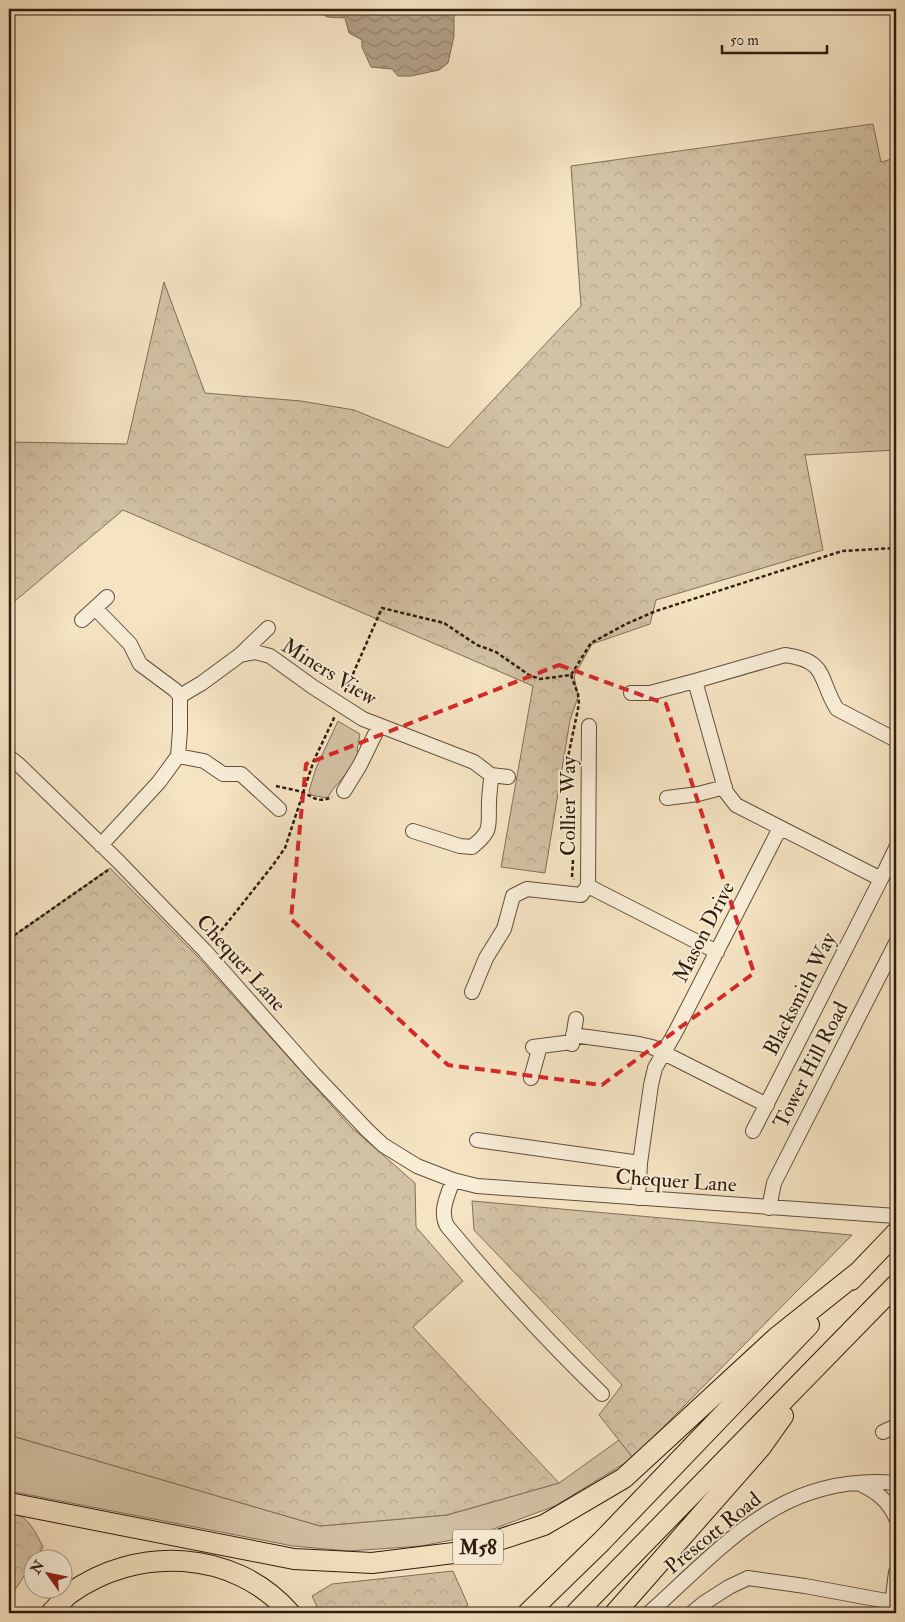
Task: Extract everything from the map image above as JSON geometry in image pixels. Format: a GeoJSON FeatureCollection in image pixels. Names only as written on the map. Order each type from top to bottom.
{"type":"FeatureCollection","features":[{"type":"Feature","properties":{"kind":"highway","name":"M58"},"geometry":{"type":"LineString","coordinates":[[528,1613],[602,1541],[896,1233]]}},
{"type":"Feature","properties":{"kind":"highway","name":"M58"},"geometry":{"type":"LineString","coordinates":[[9,1503],[294,1559],[372,1563],[462,1552],[544,1525],[624,1478],[777,1337],[860,1270]]}},
{"type":"Feature","properties":{"kind":"highway"},"geometry":{"type":"LineString","coordinates":[[576,1613],[896,1285]]}},
{"type":"Feature","properties":{"kind":"highway"},"geometry":{"type":"LineString","coordinates":[[615,1613],[761,1447],[814,1371]]}},
{"type":"Feature","properties":{"kind":"highway"},"geometry":{"type":"LineString","coordinates":[[51,1613],[69,1595],[105,1574],[144,1562],[186,1560],[232,1572],[266,1590],[290,1613]]}},
{"type":"Feature","properties":{"kind":"street"},"geometry":{"type":"LineString","coordinates":[[82,620],[106,597]]}},
{"type":"Feature","properties":{"kind":"street"},"geometry":{"type":"LineString","coordinates":[[95,608],[130,644],[140,664],[175,690],[180,696],[178,756],[159,782],[101,845]]}},
{"type":"Feature","properties":{"kind":"street"},"geometry":{"type":"LineString","coordinates":[[180,696],[202,683],[240,655],[268,628]]}},
{"type":"Feature","properties":{"kind":"street","name":"Miners View"},"geometry":{"type":"LineString","coordinates":[[240,655],[255,652],[270,656],[362,719],[474,762],[491,775]]}},
{"type":"Feature","properties":{"kind":"street"},"geometry":{"type":"LineString","coordinates":[[631,693],[650,693],[785,655],[797,656],[814,664],[820,670],[837,709],[896,740]]}},
{"type":"Feature","properties":{"kind":"street"},"geometry":{"type":"LineString","coordinates":[[695,681],[725,787],[736,805],[881,879],[896,848]]}},
{"type":"Feature","properties":{"kind":"street","name":"Miners View"},"geometry":{"type":"LineString","coordinates":[[344,792],[379,726]]}},
{"type":"Feature","properties":{"kind":"street","name":"Collier Way"},"geometry":{"type":"LineString","coordinates":[[472,992],[486,958],[504,929],[513,896],[527,889],[581,895],[588,886],[588,726]]}},
{"type":"Feature","properties":{"kind":"street"},"geometry":{"type":"LineString","coordinates":[[178,756],[204,761],[223,774],[244,775],[279,809]]}},
{"type":"Feature","properties":{"kind":"street","name":"Chequer Lane"},"geometry":{"type":"LineString","coordinates":[[9,757],[118,861],[205,951],[313,1073],[367,1130],[383,1145],[417,1166],[453,1180],[477,1186],[896,1216]]}},
{"type":"Feature","properties":{"kind":"street"},"geometry":{"type":"LineString","coordinates":[[413,830],[460,846],[472,847],[485,835],[490,827],[491,775],[508,777]]}},
{"type":"Feature","properties":{"kind":"street"},"geometry":{"type":"LineString","coordinates":[[667,798],[698,794],[725,787]]}},
{"type":"Feature","properties":{"kind":"street","name":"Mason Drive"},"geometry":{"type":"LineString","coordinates":[[638,1198],[640,1163],[655,1068],[780,828]]}},
{"type":"Feature","properties":{"kind":"street","name":"Blacksmith Way"},"geometry":{"type":"LineString","coordinates":[[753,1131],[881,879]]}},
{"type":"Feature","properties":{"kind":"street","name":"Collier Way"},"geometry":{"type":"LineString","coordinates":[[588,886],[716,952]]}},
{"type":"Feature","properties":{"kind":"street","name":"Tower Hill Road"},"geometry":{"type":"LineString","coordinates":[[769,1208],[778,1175],[896,943]]}},
{"type":"Feature","properties":{"kind":"street"},"geometry":{"type":"LineString","coordinates":[[572,1042],[576,1019]]}},
{"type":"Feature","properties":{"kind":"street"},"geometry":{"type":"LineString","coordinates":[[530,1078],[537,1047],[572,1042],[639,1044],[652,1047],[767,1105]]}},
{"type":"Feature","properties":{"kind":"street"},"geometry":{"type":"LineString","coordinates":[[477,1140],[640,1163]]}},
{"type":"Feature","properties":{"kind":"street"},"geometry":{"type":"LineString","coordinates":[[453,1180],[445,1203],[444,1215],[447,1226],[528,1319],[602,1394]]}},
{"type":"Feature","properties":{"kind":"street"},"geometry":{"type":"LineString","coordinates":[[883,1432],[896,1426]]}},
{"type":"Feature","properties":{"kind":"street"},"geometry":{"type":"LineString","coordinates":[[856,1482],[886,1500],[896,1518]]}},
{"type":"Feature","properties":{"kind":"street","name":"Prescott Road"},"geometry":{"type":"LineString","coordinates":[[649,1613],[727,1542],[766,1512],[786,1501],[809,1492],[856,1482],[896,1483]]}},
{"type":"Feature","properties":{"kind":"street"},"geometry":{"type":"LineString","coordinates":[[692,1613],[704,1603],[748,1578],[805,1586],[891,1608],[896,1572]]}},
{"type":"Feature","properties":{"kind":"path"},"geometry":{"type":"LineString","coordinates":[[205,951],[273,865],[284,848],[314,760],[382,608],[444,623],[477,645],[496,652],[529,675],[540,679],[571,675],[590,643],[656,611],[842,551],[896,548]]}},
{"type":"Feature","properties":{"kind":"path"},"geometry":{"type":"LineString","coordinates":[[244,775],[303,792],[317,800],[325,800],[344,792]]}},
{"type":"Feature","properties":{"kind":"path"},"geometry":{"type":"LineString","coordinates":[[9,939],[118,861]]}},
{"type":"Feature","properties":{"kind":"highlighted area"},"geometry":{"type":"Polygon","coordinates":[[[559,665],[666,704],[754,973],[602,1085],[448,1065],[291,919],[306,764],[559,665]]]}},
{"type":"Feature","properties":{"kind":"green space"},"geometry":{"type":"Polygon","coordinates":[[[564,9],[734,9],[561,14],[564,9]]]}},
{"type":"Feature","properties":{"kind":"green space"},"geometry":{"type":"Polygon","coordinates":[[[873,124],[881,162],[896,158],[896,450],[805,455],[823,550],[656,600],[650,624],[592,644],[574,676],[578,697],[570,720],[545,873],[501,867],[533,686],[123,510],[9,606],[9,442],[127,444],[164,282],[205,393],[301,401],[354,410],[448,448],[581,306],[571,166],[873,124]]]}},
{"type":"Feature","properties":{"kind":"green space"},"geometry":{"type":"Polygon","coordinates":[[[338,721],[360,734],[357,750],[359,754],[327,798],[311,795],[309,791],[316,768],[338,721]]]}},
{"type":"Feature","properties":{"kind":"green space"},"geometry":{"type":"Polygon","coordinates":[[[110,868],[199,958],[351,1127],[415,1183],[416,1227],[463,1281],[413,1327],[559,1483],[447,1515],[320,1526],[9,1435],[9,939],[110,868]]]}},
{"type":"Feature","properties":{"kind":"green space"},"geometry":{"type":"Polygon","coordinates":[[[472,1201],[852,1235],[633,1458],[599,1415],[622,1385],[474,1230],[472,1201]]]}},
{"type":"Feature","properties":{"kind":"green space"},"geometry":{"type":"Polygon","coordinates":[[[9,1435],[320,1526],[447,1515],[559,1483],[619,1440],[633,1458],[555,1506],[477,1535],[421,1546],[349,1551],[293,1546],[9,1491],[9,1435]]]}},
{"type":"Feature","properties":{"kind":"green space"},"geometry":{"type":"Polygon","coordinates":[[[9,1512],[26,1520],[43,1547],[41,1550],[22,1550],[22,1579],[9,1599],[9,1512]]]}},
{"type":"Feature","properties":{"kind":"green space"},"geometry":{"type":"Polygon","coordinates":[[[453,1571],[468,1605],[457,1613],[320,1613],[312,1596],[332,1584],[453,1571]]]}},
{"type":"Feature","properties":{"kind":"green space"},"geometry":{"type":"Polygon","coordinates":[[[180,1607],[204,1613],[168,1613],[180,1607]]]}},
{"type":"Feature","properties":{"kind":"water"},"geometry":{"type":"Polygon","coordinates":[[[311,9],[454,9],[454,36],[448,63],[439,70],[411,76],[398,76],[392,69],[371,67],[362,47],[362,40],[349,33],[345,18],[327,17],[311,9]]]}}]}
